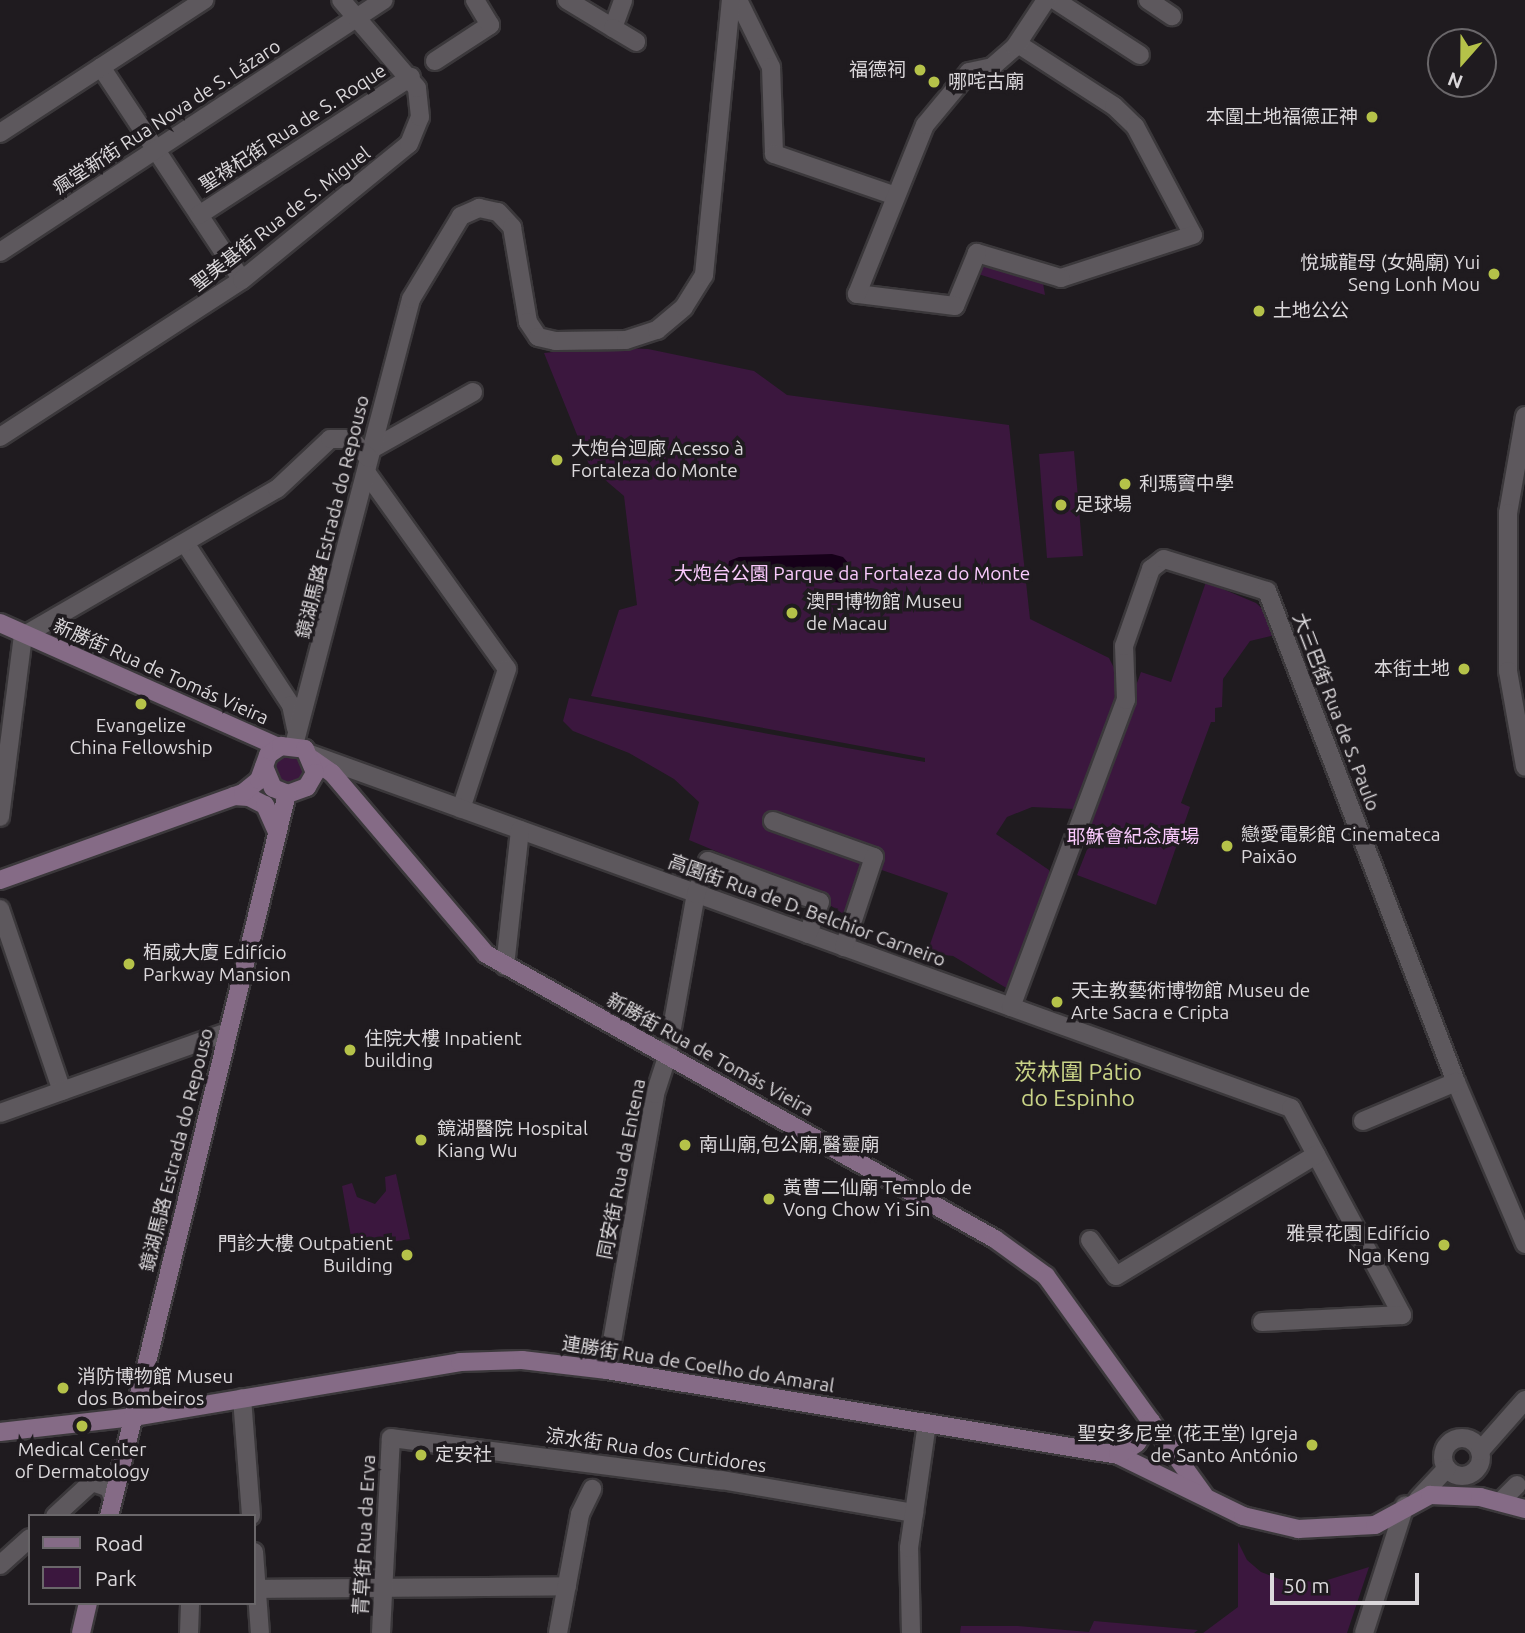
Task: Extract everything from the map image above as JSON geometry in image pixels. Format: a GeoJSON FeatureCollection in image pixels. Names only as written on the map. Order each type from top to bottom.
{"type":"FeatureCollection","features":[{"type":"Feature","properties":{"kind":"street"},"geometry":{"type":"LineString","coordinates":[[0,134],[204,0]]}},
{"type":"Feature","properties":{"kind":"street"},"geometry":{"type":"LineString","coordinates":[[341,0],[411,77]]}},
{"type":"Feature","properties":{"kind":"street","name":"瘋堂新街 Rua Nova de S. Lázaro"},"geometry":{"type":"LineString","coordinates":[[0,251],[384,0]]}},
{"type":"Feature","properties":{"kind":"street"},"geometry":{"type":"LineString","coordinates":[[435,61],[490,25],[475,0]]}},
{"type":"Feature","properties":{"kind":"street"},"geometry":{"type":"LineString","coordinates":[[567,0],[636,42]]}},
{"type":"Feature","properties":{"kind":"street"},"geometry":{"type":"LineString","coordinates":[[613,28],[623,0]]}},
{"type":"Feature","properties":{"kind":"street","name":"鏡湖馬路 Estrada do Repouso"},"geometry":{"type":"LineString","coordinates":[[297,750],[411,299],[461,216],[489,208],[512,227],[528,322],[538,337],[556,341],[642,336],[684,307],[704,275],[731,0]]}},
{"type":"Feature","properties":{"kind":"street"},"geometry":{"type":"LineString","coordinates":[[737,0],[771,67],[774,154],[893,195]]}},
{"type":"Feature","properties":{"kind":"street"},"geometry":{"type":"LineString","coordinates":[[1018,44],[1114,106],[1135,126],[1193,235],[1061,278],[977,253],[955,306],[857,294],[916,139],[968,72],[992,67],[1018,44],[1046,0]]}},
{"type":"Feature","properties":{"kind":"street"},"geometry":{"type":"LineString","coordinates":[[1055,0],[1140,54]]}},
{"type":"Feature","properties":{"kind":"street"},"geometry":{"type":"LineString","coordinates":[[1148,0],[1172,16]]}},
{"type":"Feature","properties":{"kind":"street"},"geometry":{"type":"LineString","coordinates":[[101,67],[242,280]]}},
{"type":"Feature","properties":{"kind":"street","name":"聖祿杞街 Rua de S. Roque"},"geometry":{"type":"LineString","coordinates":[[199,215],[411,77]]}},
{"type":"Feature","properties":{"kind":"street","name":"聖美基街 Rua de S. Miguel"},"geometry":{"type":"LineString","coordinates":[[0,437],[242,280],[409,144],[420,108],[411,77]]}},
{"type":"Feature","properties":{"kind":"street"},"geometry":{"type":"LineString","coordinates":[[369,460],[473,392]]}},
{"type":"Feature","properties":{"kind":"street"},"geometry":{"type":"LineString","coordinates":[[1525,416],[1508,513],[1508,671],[1525,766]]}},
{"type":"Feature","properties":{"kind":"street"},"geometry":{"type":"LineString","coordinates":[[0,817],[26,634],[277,489],[321,444],[330,439],[351,439],[369,460],[507,669],[461,809]]}},
{"type":"Feature","properties":{"kind":"street"},"geometry":{"type":"LineString","coordinates":[[185,543],[293,707],[297,750],[315,773],[310,784],[301,792],[287,794],[270,785],[264,767]]}},
{"type":"Feature","properties":{"kind":"street","name":"大三巴街 Rua de S. Paulo"},"geometry":{"type":"LineString","coordinates":[[1011,1007],[1126,700],[1124,646],[1156,562],[1177,562],[1267,591],[1456,1082],[1525,1244]]}},
{"type":"Feature","properties":{"kind":"street","name":"新勝街 Rua de Tomás Vieira"},"geometry":{"type":"LineString","coordinates":[[0,623],[297,750],[332,773],[481,950],[505,966],[995,1239],[1046,1276],[1206,1498]]}},
{"type":"Feature","properties":{"kind":"street"},"geometry":{"type":"LineString","coordinates":[[0,880],[230,797],[253,786],[264,767],[297,750]]}},
{"type":"Feature","properties":{"kind":"street","name":"高園街 Rua de D. Belchior Carneiro"},"geometry":{"type":"LineString","coordinates":[[297,750],[1291,1108],[1316,1155]]}},
{"type":"Feature","properties":{"kind":"street","name":"鏡湖馬路 Estrada do Repouso"},"geometry":{"type":"LineString","coordinates":[[111,1507],[287,794]]}},
{"type":"Feature","properties":{"kind":"street"},"geometry":{"type":"LineString","coordinates":[[230,797],[249,797],[265,805],[275,821],[276,839]]}},
{"type":"Feature","properties":{"kind":"street"},"geometry":{"type":"LineString","coordinates":[[773,821],[874,857],[844,947]]}},
{"type":"Feature","properties":{"kind":"street"},"geometry":{"type":"LineString","coordinates":[[505,966],[520,830]]}},
{"type":"Feature","properties":{"kind":"street","name":"同安街 Rua da Entena"},"geometry":{"type":"LineString","coordinates":[[607,1370],[655,1094],[667,1056],[696,894],[708,861],[820,902],[808,934]]}},
{"type":"Feature","properties":{"kind":"street"},"geometry":{"type":"LineString","coordinates":[[0,909],[62,1091]]}},
{"type":"Feature","properties":{"kind":"street"},"geometry":{"type":"LineString","coordinates":[[0,1113],[228,1032]]}},
{"type":"Feature","properties":{"kind":"street"},"geometry":{"type":"LineString","coordinates":[[1363,1121],[1456,1082]]}},
{"type":"Feature","properties":{"kind":"street"},"geometry":{"type":"LineString","coordinates":[[1090,1240],[1116,1276],[1316,1155],[1402,1315],[1262,1322]]}},
{"type":"Feature","properties":{"kind":"street","name":"連勝街 Rua de Coelho do Amaral"},"geometry":{"type":"LineString","coordinates":[[0,1432],[133,1417],[491,1359],[607,1370],[1118,1455],[1243,1516],[1328,1531],[1374,1525],[1411,1502]]}},
{"type":"Feature","properties":{"kind":"street"},"geometry":{"type":"LineString","coordinates":[[242,1398],[251,1514]]}},
{"type":"Feature","properties":{"kind":"street"},"geometry":{"type":"LineString","coordinates":[[1480,1451],[1472,1440],[1453,1439],[1444,1450],[1447,1468],[1459,1476],[1468,1475],[1479,1465],[1480,1451],[1525,1400]]}},
{"type":"Feature","properties":{"kind":"street"},"geometry":{"type":"LineString","coordinates":[[1118,1455],[1137,1443],[1151,1421]]}},
{"type":"Feature","properties":{"kind":"street"},"geometry":{"type":"LineString","coordinates":[[911,1633],[907,1578],[927,1423]]}},
{"type":"Feature","properties":{"kind":"street","name":"涼水街 Rua dos Curtidores"},"geometry":{"type":"LineString","coordinates":[[391,1438],[696,1477],[914,1513]]}},
{"type":"Feature","properties":{"kind":"street","name":"青草街 Rua da Erva"},"geometry":{"type":"LineString","coordinates":[[381,1633],[391,1438]]}},
{"type":"Feature","properties":{"kind":"street"},"geometry":{"type":"LineString","coordinates":[[1364,1633],[1411,1502],[1447,1468]]}},
{"type":"Feature","properties":{"kind":"street"},"geometry":{"type":"LineString","coordinates":[[57,1514],[92,1482],[109,1488],[111,1507]]}},
{"type":"Feature","properties":{"kind":"street"},"geometry":{"type":"LineString","coordinates":[[1500,1502],[1517,1485]]}},
{"type":"Feature","properties":{"kind":"street"},"geometry":{"type":"LineString","coordinates":[[558,1633],[580,1514],[592,1489]]}},
{"type":"Feature","properties":{"kind":"street"},"geometry":{"type":"LineString","coordinates":[[1411,1502],[1480,1497],[1525,1509]]}},
{"type":"Feature","properties":{"kind":"street"},"geometry":{"type":"LineString","coordinates":[[0,1565],[28,1540]]}},
{"type":"Feature","properties":{"kind":"street"},"geometry":{"type":"LineString","coordinates":[[256,1589],[567,1586]]}},
{"type":"Feature","properties":{"kind":"street"},"geometry":{"type":"LineString","coordinates":[[256,1598],[260,1633]]}},
{"type":"Feature","properties":{"kind":"street"},"geometry":{"type":"LineString","coordinates":[[81,1633],[88,1605]]}},
{"type":"Feature","properties":{"kind":"street"},"geometry":{"type":"LineString","coordinates":[[189,1633],[190,1605]]}},
{"type":"Feature","properties":{"kind":"green space"},"geometry":{"type":"Polygon","coordinates":[[[982,257],[1042,277],[1045,295],[975,273],[982,257]]]}},
{"type":"Feature","properties":{"kind":"green space","name":"大炮台公園 Parque da Fortaleza do Monte"},"geometry":{"type":"Polygon","coordinates":[[[600,347],[648,349],[754,371],[787,395],[1009,425],[1030,619],[1109,658],[1118,676],[1110,725],[1075,809],[1032,807],[1007,817],[996,834],[1049,870],[1051,884],[1008,989],[953,956],[927,953],[948,893],[873,867],[851,919],[804,888],[689,840],[699,802],[674,779],[629,753],[573,731],[563,721],[569,698],[925,762],[925,758],[591,696],[619,610],[637,605],[624,496],[590,467],[544,353],[600,347]]]}},
{"type":"Feature","properties":{"kind":"green space","name":"足球場"},"geometry":{"type":"Polygon","coordinates":[[[1074,451],[1083,556],[1047,558],[1039,454],[1074,451]]]}},
{"type":"Feature","properties":{"kind":"green space","name":"耶穌會紀念廣場"},"geometry":{"type":"Polygon","coordinates":[[[1206,582],[1256,603],[1270,616],[1275,635],[1250,641],[1223,679],[1222,707],[1215,708],[1215,722],[1211,722],[1181,803],[1190,807],[1156,905],[1077,875],[1090,842],[1080,838],[1141,672],[1171,682],[1206,582]]]}},
{"type":"Feature","properties":{"kind":"green space"},"geometry":{"type":"Polygon","coordinates":[[[290,754],[296,755],[304,763],[304,775],[296,783],[290,784],[284,783],[276,775],[275,769],[276,763],[284,755],[290,754]]]}},
{"type":"Feature","properties":{"kind":"green space"},"geometry":{"type":"Polygon","coordinates":[[[396,1174],[410,1239],[353,1248],[342,1186],[352,1183],[357,1197],[375,1204],[386,1191],[385,1177],[396,1174]]]}},
{"type":"Feature","properties":{"kind":"green space"},"geometry":{"type":"Polygon","coordinates":[[[1238,1542],[1247,1560],[1261,1572],[1282,1580],[1321,1582],[1369,1567],[1347,1633],[1203,1633],[1238,1607],[1238,1542]]]}},
{"type":"Feature","properties":{"kind":"green space"},"geometry":{"type":"Polygon","coordinates":[[[1094,1621],[1198,1630],[1194,1633],[960,1633],[961,1626],[1018,1626],[1089,1632],[1094,1621]]]}},
{"type":"Feature","properties":{"kind":"shaded area"},"geometry":{"type":"Polygon","coordinates":[[[832,554],[843,557],[850,565],[849,575],[842,583],[834,582],[834,572],[741,568],[741,576],[728,567],[729,561],[739,557],[832,554]]]}},
{"type":"Feature","properties":{"kind":"place","name":"福德祠"},"geometry":{"type":"Point","coordinates":[920,70]}},
{"type":"Feature","properties":{"kind":"place","name":"哪咤古廟"},"geometry":{"type":"Point","coordinates":[934,82]}},
{"type":"Feature","properties":{"kind":"place","name":"本圍土地福德正神"},"geometry":{"type":"Point","coordinates":[1372,117]}},
{"type":"Feature","properties":{"kind":"place","name":"悅城龍母 (女媧廟) Yui Seng Lonh Mou"},"geometry":{"type":"Point","coordinates":[1494,274]}},
{"type":"Feature","properties":{"kind":"place","name":"土地公公"},"geometry":{"type":"Point","coordinates":[1259,311]}},
{"type":"Feature","properties":{"kind":"place","name":"大炮台迴廊 Acesso à Fortaleza do Monte"},"geometry":{"type":"Point","coordinates":[557,460]}},
{"type":"Feature","properties":{"kind":"place","name":"利瑪竇中學"},"geometry":{"type":"Point","coordinates":[1125,484]}},
{"type":"Feature","properties":{"kind":"place","name":"足球場"},"geometry":{"type":"Point","coordinates":[1061,505]}},
{"type":"Feature","properties":{"kind":"place","name":"澳門博物館 Museu de Macau"},"geometry":{"type":"Point","coordinates":[792,613]}},
{"type":"Feature","properties":{"kind":"place","name":"本街土地"},"geometry":{"type":"Point","coordinates":[1464,669]}},
{"type":"Feature","properties":{"kind":"place","name":"Evangelize China Fellowship"},"geometry":{"type":"Point","coordinates":[141,704]}},
{"type":"Feature","properties":{"kind":"place","name":"戀愛電影館 Cinemateca Paixão"},"geometry":{"type":"Point","coordinates":[1227,846]}},
{"type":"Feature","properties":{"kind":"place","name":"栢威大廈 Edifício Parkway Mansion"},"geometry":{"type":"Point","coordinates":[129,964]}},
{"type":"Feature","properties":{"kind":"place","name":"天主教藝術博物館 Museu de Arte Sacra e Cripta"},"geometry":{"type":"Point","coordinates":[1057,1002]}},
{"type":"Feature","properties":{"kind":"place","name":"住院大樓 Inpatient building"},"geometry":{"type":"Point","coordinates":[350,1050]}},
{"type":"Feature","properties":{"kind":"place","name":"鏡湖醫院 Hospital Kiang Wu"},"geometry":{"type":"Point","coordinates":[421,1140]}},
{"type":"Feature","properties":{"kind":"place","name":"南山廟,包公廟,醫靈廟"},"geometry":{"type":"Point","coordinates":[685,1145]}},
{"type":"Feature","properties":{"kind":"place","name":"黃曹二仙廟 Templo de Vong Chow Yi Sin"},"geometry":{"type":"Point","coordinates":[769,1199]}},
{"type":"Feature","properties":{"kind":"place","name":"雅景花園 Edifício Nga Keng"},"geometry":{"type":"Point","coordinates":[1444,1245]}},
{"type":"Feature","properties":{"kind":"place","name":"門診大樓 Outpatient Building"},"geometry":{"type":"Point","coordinates":[407,1255]}},
{"type":"Feature","properties":{"kind":"place","name":"消防博物館 Museu dos Bombeiros"},"geometry":{"type":"Point","coordinates":[63,1388]}},
{"type":"Feature","properties":{"kind":"place","name":"Medical Center of Dermatology"},"geometry":{"type":"Point","coordinates":[82,1426]}},
{"type":"Feature","properties":{"kind":"place","name":"聖安多尼堂 (花王堂) Igreja de Santo António"},"geometry":{"type":"Point","coordinates":[1312,1445]}},
{"type":"Feature","properties":{"kind":"place","name":"定安社"},"geometry":{"type":"Point","coordinates":[421,1455]}},
{"type":"Feature","properties":{"kind":"district","name":"茨林圍 Pátio do Espinho"},"geometry":{"type":"Point","coordinates":[1078,1085]}}]}
